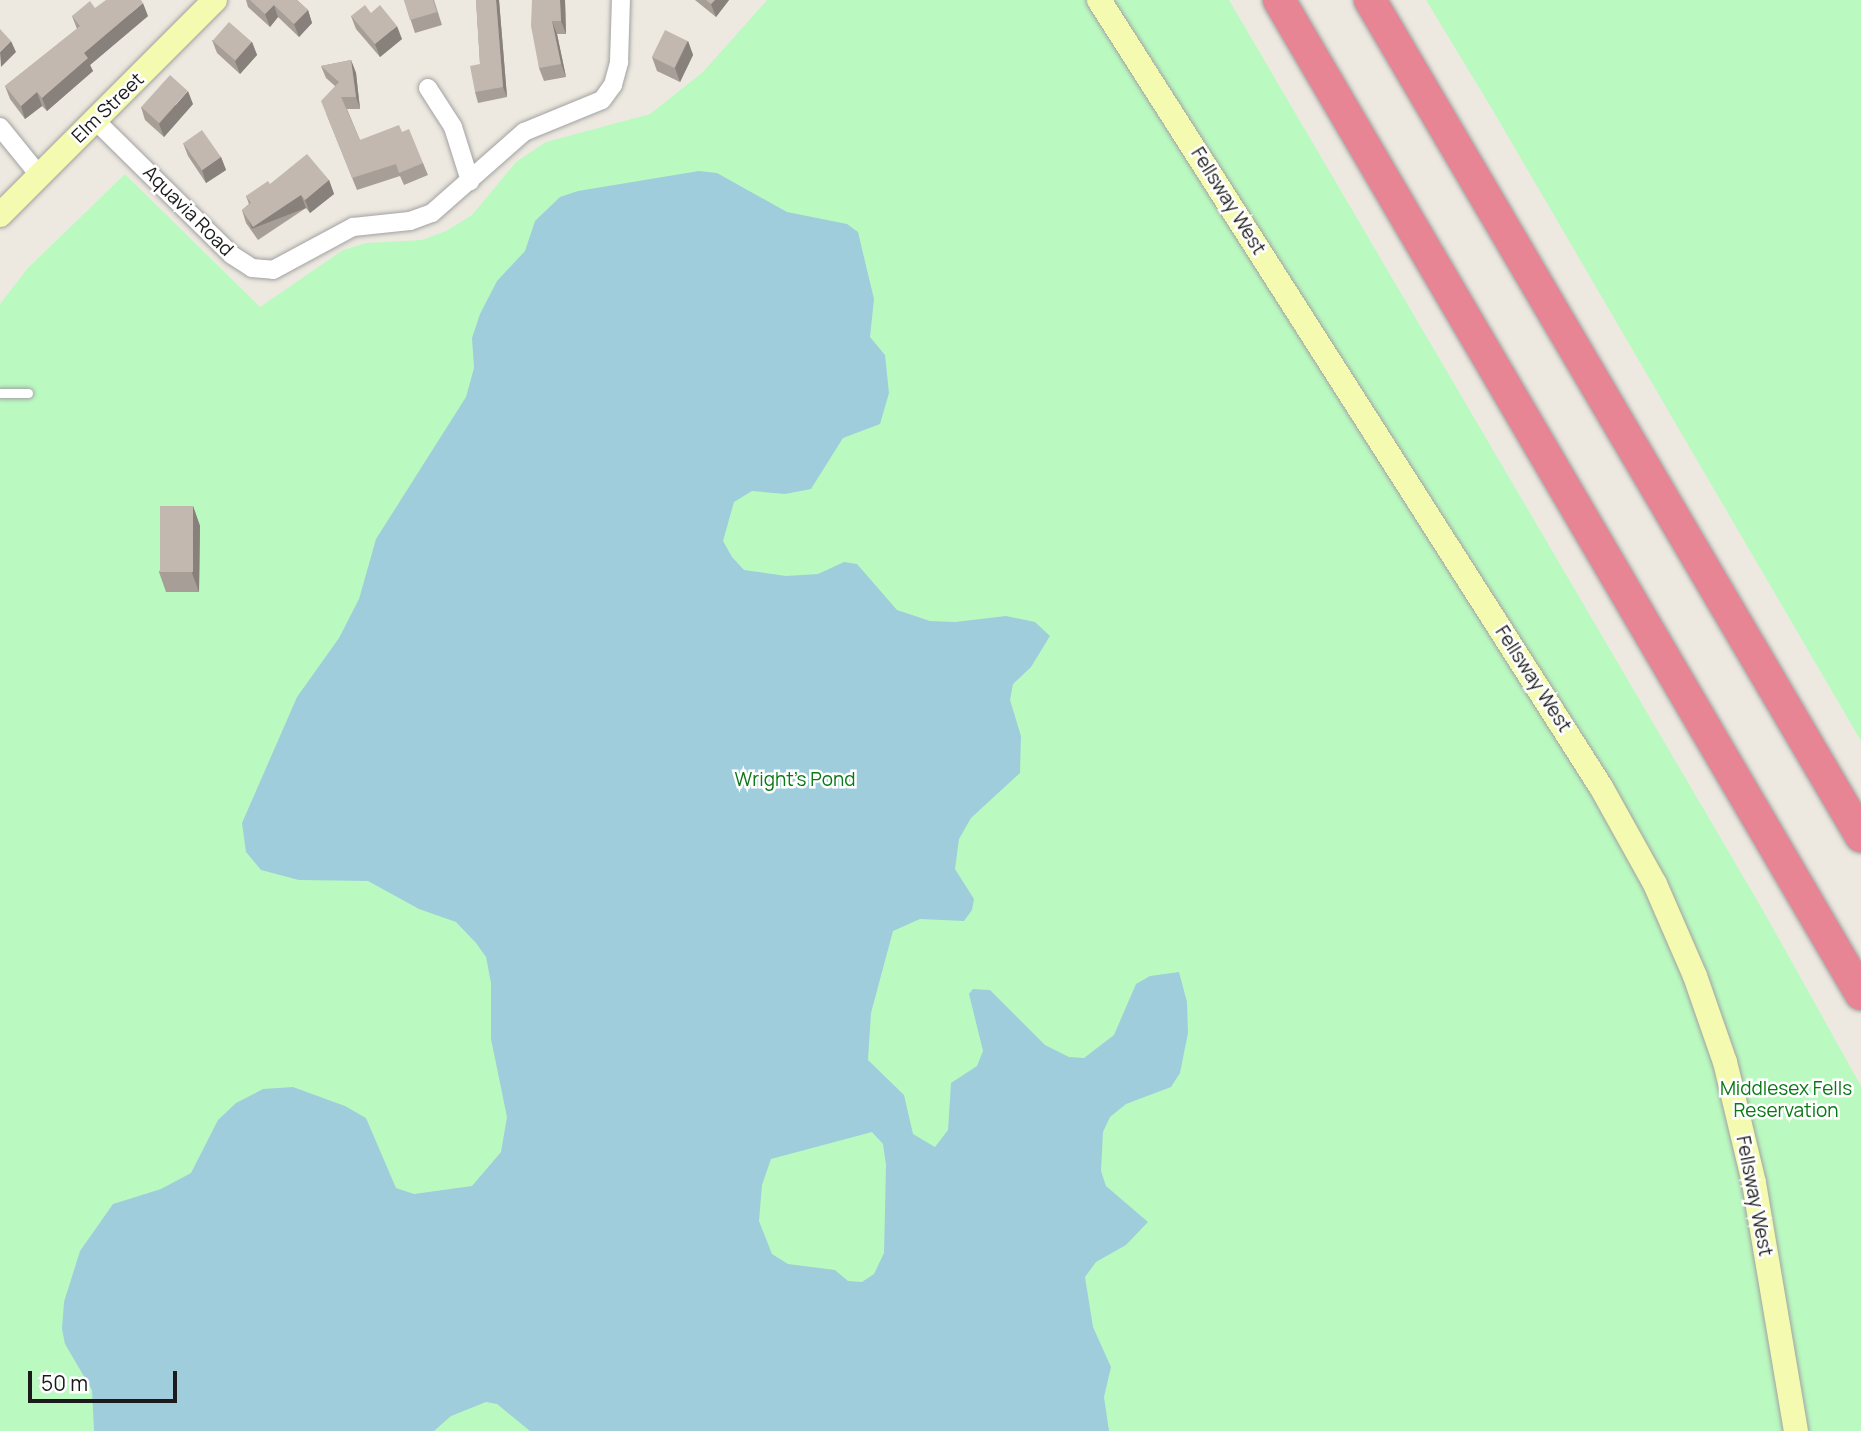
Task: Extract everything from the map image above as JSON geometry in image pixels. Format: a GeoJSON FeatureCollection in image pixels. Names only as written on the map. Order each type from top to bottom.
{"type":"FeatureCollection","features":[{"type":"Feature","properties":{"kind":"highway"},"geometry":{"type":"LineString","coordinates":[[1279,0],[1861,994]]}},
{"type":"Feature","properties":{"kind":"highway"},"geometry":{"type":"LineString","coordinates":[[1370,0],[1861,836]]}},
{"type":"Feature","properties":{"kind":"main road","name":"Elm Street"},"geometry":{"type":"LineString","coordinates":[[0,215],[215,0]]}},
{"type":"Feature","properties":{"kind":"main road","name":"Fellsway West"},"geometry":{"type":"LineString","coordinates":[[1099,0],[1601,786],[1655,884],[1695,976],[1725,1062],[1754,1183],[1796,1431]]}},
{"type":"Feature","properties":{"kind":"street","name":"Aquavia Road"},"geometry":{"type":"LineString","coordinates":[[95,120],[232,255],[260,270],[287,265],[353,226],[426,216],[524,132],[585,110],[606,96],[619,62],[621,0]]}},
{"type":"Feature","properties":{"kind":"street"},"geometry":{"type":"LineString","coordinates":[[428,88],[453,127],[470,181]]}},
{"type":"Feature","properties":{"kind":"street"},"geometry":{"type":"LineString","coordinates":[[0,127],[39,175]]}},
{"type":"Feature","properties":{"kind":"lane"},"geometry":{"type":"LineString","coordinates":[[0,393],[28,393]]}},
{"type":"Feature","properties":{"kind":"green space","name":"Wright's Pond"},"geometry":{"type":"Polygon","coordinates":[[[767,0],[1229,0],[1764,912],[1861,1086],[1861,1431],[0,1431],[0,304],[28,268],[125,174],[260,307],[343,250],[366,243],[422,240],[446,231],[472,215],[516,162],[546,142],[650,114],[703,72],[767,0]]]}},
{"type":"Feature","properties":{"kind":"green space"},"geometry":{"type":"Polygon","coordinates":[[[1426,0],[1861,0],[1861,741],[1492,109],[1426,0]]]}},
{"type":"Feature","properties":{"kind":"water","name":"Wright's Pond"},"geometry":{"type":"Polygon","coordinates":[[[699,171],[717,173],[787,212],[847,224],[858,232],[874,299],[870,337],[885,355],[889,393],[880,424],[843,438],[811,489],[785,494],[752,491],[734,502],[723,541],[744,570],[786,576],[818,574],[844,562],[857,564],[897,610],[930,621],[955,622],[1006,616],[1035,622],[1050,636],[1031,667],[1013,684],[1010,700],[1021,736],[1020,773],[971,818],[959,839],[955,869],[974,899],[972,910],[964,921],[920,919],[893,931],[871,1013],[868,1060],[904,1095],[913,1134],[935,1147],[948,1130],[951,1083],[977,1066],[983,1051],[969,994],[973,989],[990,990],[1045,1045],[1069,1057],[1084,1058],[1114,1035],[1136,984],[1150,976],[1179,972],[1187,1002],[1188,1033],[1180,1073],[1171,1087],[1126,1104],[1110,1117],[1103,1132],[1101,1171],[1106,1186],[1148,1222],[1126,1245],[1096,1262],[1085,1277],[1093,1327],[1111,1367],[1104,1397],[1109,1431],[530,1431],[497,1404],[486,1402],[451,1416],[434,1431],[94,1431],[92,1390],[65,1344],[62,1329],[64,1302],[80,1251],[113,1204],[161,1189],[191,1173],[218,1120],[236,1103],[263,1089],[293,1087],[345,1106],[366,1118],[396,1188],[414,1194],[472,1186],[501,1152],[507,1117],[491,1039],[491,983],[486,957],[476,943],[456,922],[419,909],[368,881],[299,880],[261,870],[246,852],[242,823],[297,697],[339,638],[359,599],[376,539],[466,397],[474,368],[472,338],[480,314],[497,281],[525,251],[535,221],[560,197],[578,191],[699,171]],[[872,1132],[771,1159],[762,1185],[759,1221],[772,1254],[788,1264],[835,1270],[848,1281],[862,1282],[874,1274],[884,1253],[886,1165],[883,1144],[872,1132]]]}},
{"type":"Feature","properties":{"kind":"building"},"geometry":{"type":"Polygon","coordinates":[[[106,0],[141,0],[143,3],[84,53],[88,58],[42,98],[37,92],[21,106],[5,86],[80,26],[72,16],[90,1],[95,8],[106,0]]]}},
{"type":"Feature","properties":{"kind":"building"},"geometry":{"type":"Polygon","coordinates":[[[250,0],[297,0],[308,10],[294,24],[274,5],[265,14],[250,0]]]}},
{"type":"Feature","properties":{"kind":"building"},"geometry":{"type":"Polygon","coordinates":[[[404,0],[433,0],[437,12],[410,20],[404,0]]]}},
{"type":"Feature","properties":{"kind":"building"},"geometry":{"type":"Polygon","coordinates":[[[476,0],[496,0],[503,87],[475,92],[470,66],[480,64],[476,0]]]}},
{"type":"Feature","properties":{"kind":"building"},"geometry":{"type":"Polygon","coordinates":[[[532,0],[560,0],[561,21],[552,21],[561,64],[539,68],[531,26],[532,0]]]}},
{"type":"Feature","properties":{"kind":"building"},"geometry":{"type":"Polygon","coordinates":[[[365,5],[371,13],[380,5],[397,26],[375,44],[351,16],[365,5]]]}},
{"type":"Feature","properties":{"kind":"building"},"geometry":{"type":"Polygon","coordinates":[[[229,22],[252,42],[235,61],[213,41],[229,22]]]}},
{"type":"Feature","properties":{"kind":"building"},"geometry":{"type":"Polygon","coordinates":[[[0,29],[11,41],[0,52],[0,29]]]}},
{"type":"Feature","properties":{"kind":"building"},"geometry":{"type":"Polygon","coordinates":[[[665,30],[687,41],[674,68],[652,57],[665,30]]]}},
{"type":"Feature","properties":{"kind":"building"},"geometry":{"type":"Polygon","coordinates":[[[351,60],[356,97],[341,97],[360,140],[399,125],[402,132],[409,129],[423,163],[399,173],[396,164],[352,178],[321,101],[339,82],[321,66],[351,60]]]}},
{"type":"Feature","properties":{"kind":"building"},"geometry":{"type":"Polygon","coordinates":[[[170,75],[188,91],[159,123],[141,107],[170,75]]]}},
{"type":"Feature","properties":{"kind":"building"},"geometry":{"type":"Polygon","coordinates":[[[202,130],[221,157],[202,170],[183,143],[202,130]]]}},
{"type":"Feature","properties":{"kind":"building"},"geometry":{"type":"Polygon","coordinates":[[[307,154],[329,180],[305,200],[301,195],[253,227],[242,210],[251,203],[246,196],[268,181],[270,184],[307,154]]]}},
{"type":"Feature","properties":{"kind":"building"},"geometry":{"type":"Polygon","coordinates":[[[160,506],[193,506],[193,572],[160,572],[160,506]]]}},
{"type":"Feature","properties":{"kind":"park label","name":"Middlesex Fells Reservation"},"geometry":{"type":"Point","coordinates":[1786,1100]}}]}
